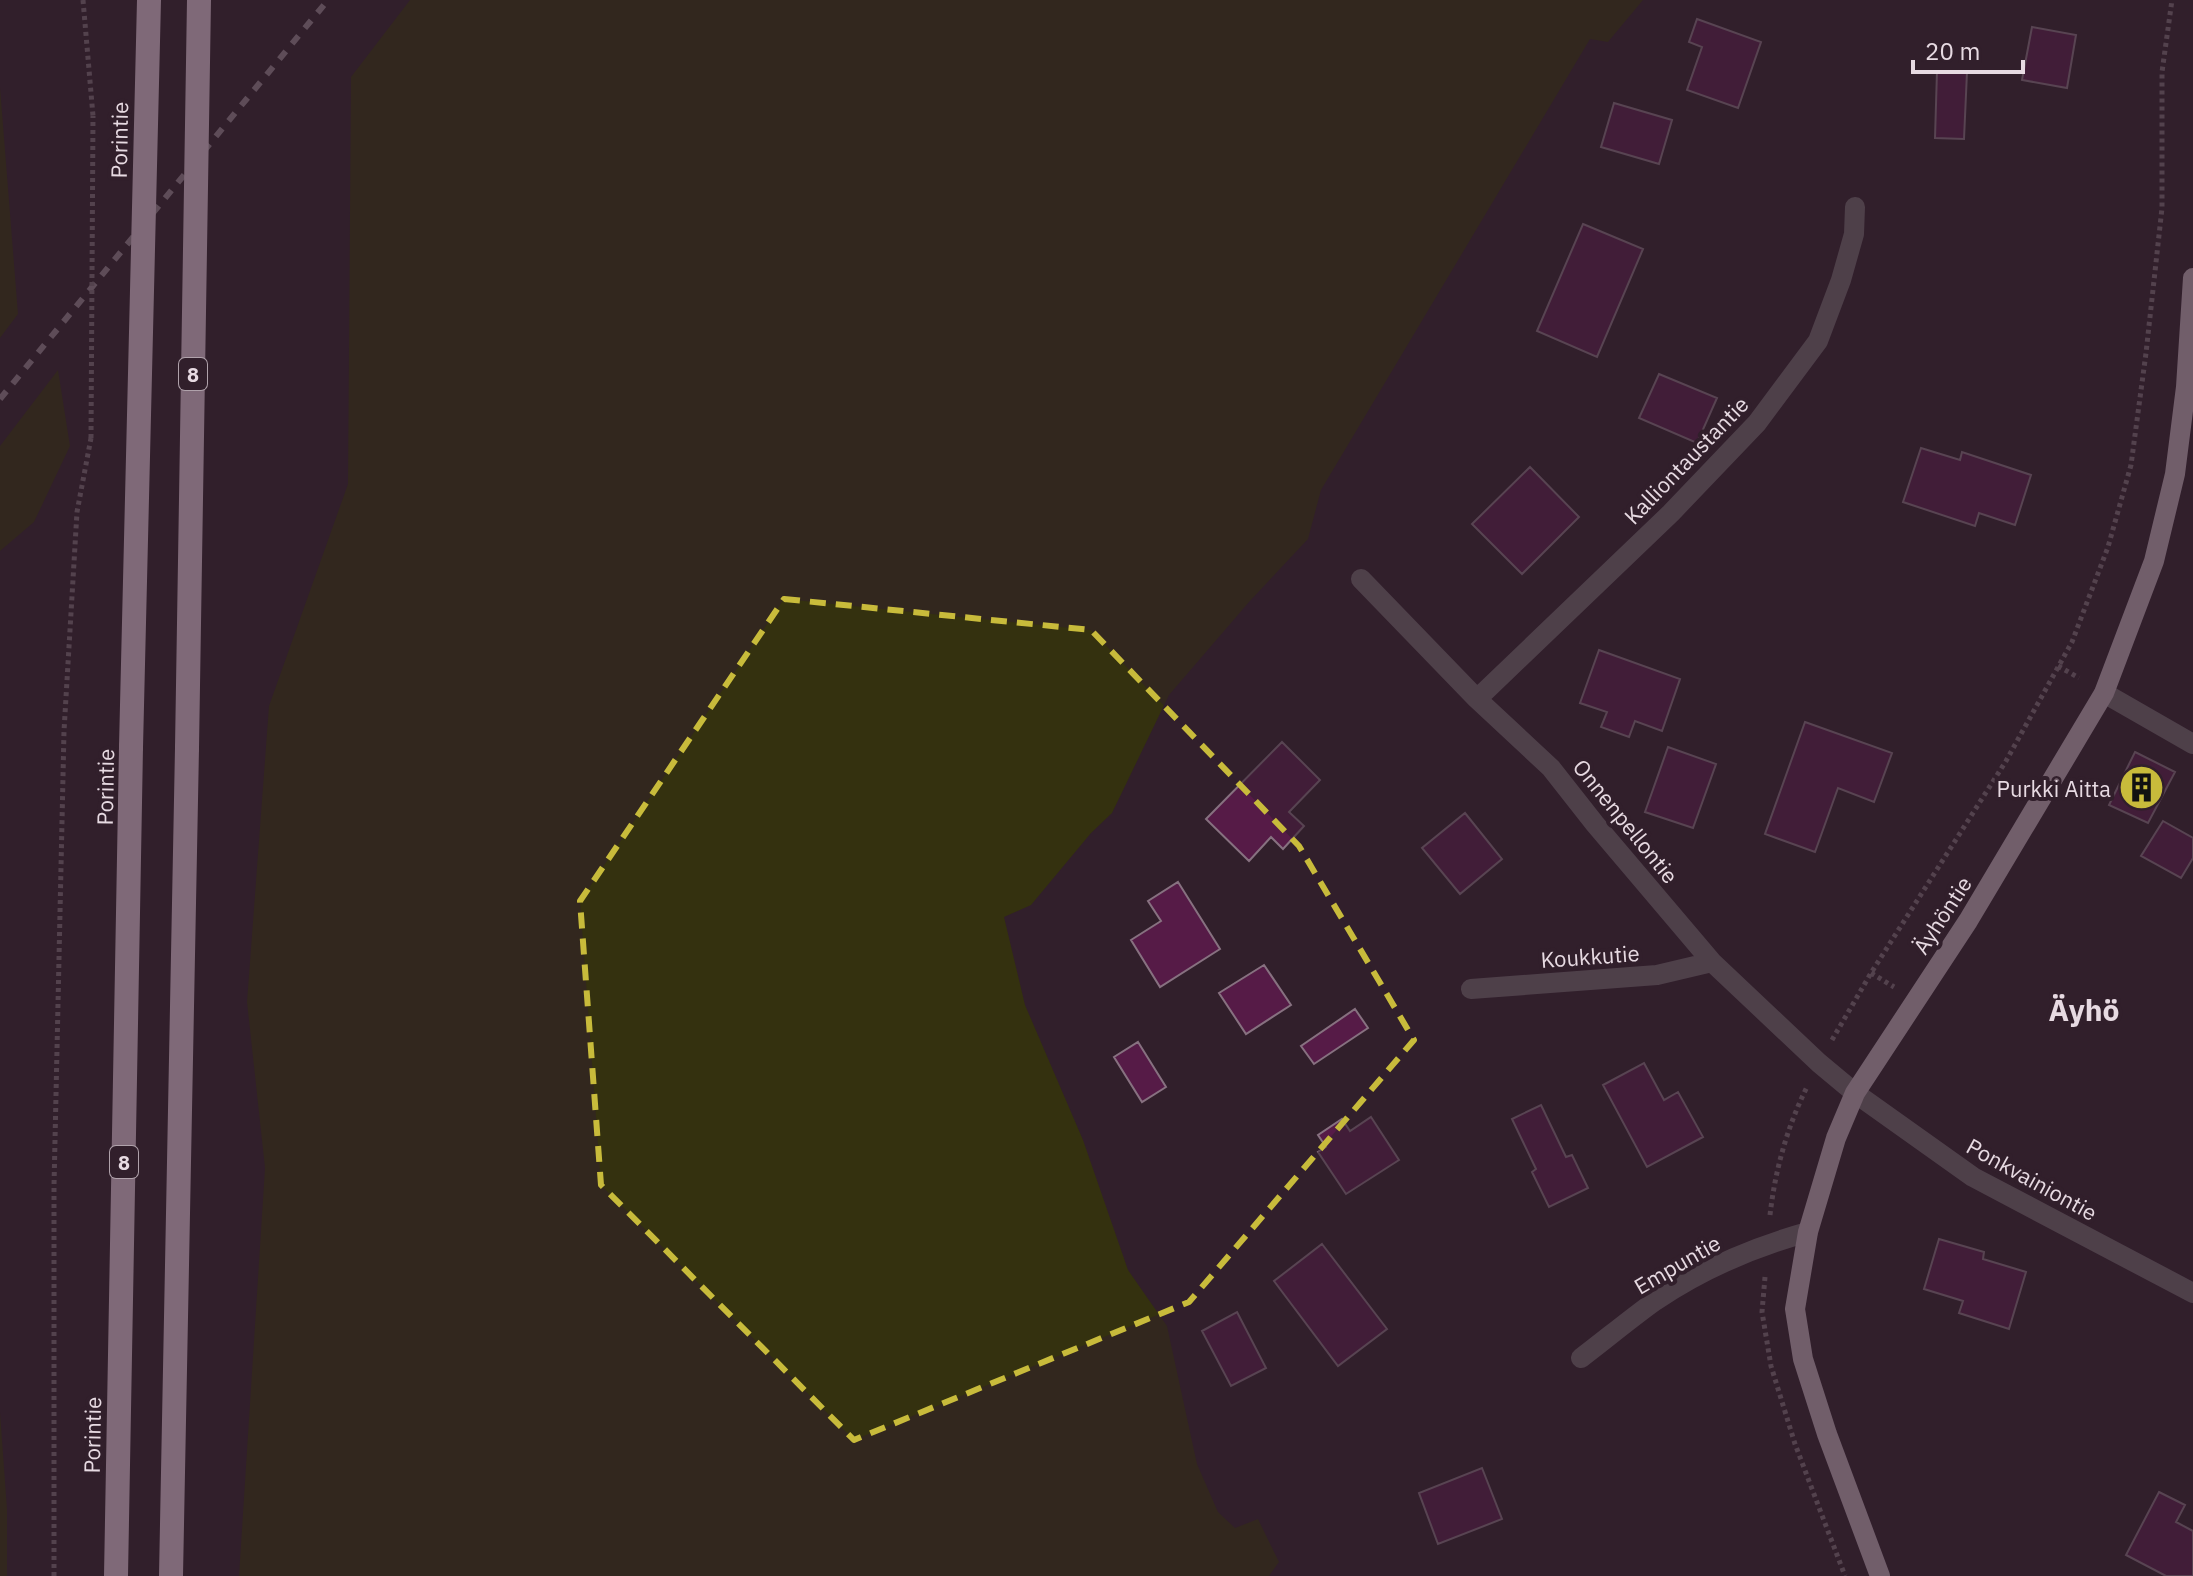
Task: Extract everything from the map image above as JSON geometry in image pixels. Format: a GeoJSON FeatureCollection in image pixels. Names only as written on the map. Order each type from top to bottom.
{"type":"FeatureCollection","features":[{"type":"Feature","properties":{"kind":"highway","name":"Porintie"},"geometry":{"type":"LineString","coordinates":[[116,1576],[149,0]]}},
{"type":"Feature","properties":{"kind":"highway","name":"8"},"geometry":{"type":"LineString","coordinates":[[171,1576],[199,0]]}},
{"type":"Feature","properties":{"kind":"main road","name":"Äyhöntie"},"geometry":{"type":"LineString","coordinates":[[1880,1576],[1827,1434],[1803,1359],[1795,1309],[1808,1232],[1836,1138],[1855,1093],[1968,921],[2104,693],[2154,561],[2175,474],[2190,387],[2193,278]]}},
{"type":"Feature","properties":{"kind":"street","name":"Kalliontaustantie"},"geometry":{"type":"LineString","coordinates":[[1477,699],[1671,513],[1757,423],[1818,341],[1854,234],[1855,207]]}},
{"type":"Feature","properties":{"kind":"street","name":"Onnenpellontie"},"geometry":{"type":"LineString","coordinates":[[1361,579],[1477,699],[1551,768],[1712,962],[1855,1093]]}},
{"type":"Feature","properties":{"kind":"street"},"geometry":{"type":"LineString","coordinates":[[2104,693],[2193,744]]}},
{"type":"Feature","properties":{"kind":"street","name":"Koukkutie"},"geometry":{"type":"LineString","coordinates":[[1471,989],[1657,975],[1712,962]]}},
{"type":"Feature","properties":{"kind":"street","name":"Ponkvainiontie"},"geometry":{"type":"LineString","coordinates":[[1855,1093],[1973,1177],[2193,1293]]}},
{"type":"Feature","properties":{"kind":"street","name":"Empuntie"},"geometry":{"type":"LineString","coordinates":[[1581,1358],[1657,1300],[1708,1270],[1767,1243],[1808,1232]]}},
{"type":"Feature","properties":{"kind":"path"},"geometry":{"type":"LineString","coordinates":[[54,1576],[54,1186],[64,731],[77,512],[91,438],[93,116],[83,0]]}},
{"type":"Feature","properties":{"kind":"path"},"geometry":{"type":"LineString","coordinates":[[1845,1576],[1795,1444],[1771,1366],[1762,1312],[1773,1191],[1791,1118],[1819,1063],[1871,973],[2006,761],[2072,642],[2108,547],[2131,465],[2146,353],[2162,208],[2162,72],[2172,0]]}},
{"type":"Feature","properties":{"kind":"highlighted area"},"geometry":{"type":"Polygon","coordinates":[[[784,599],[1091,630],[1299,846],[1414,1040],[1189,1302],[854,1440],[601,1185],[580,901],[784,599]]]}},
{"type":"Feature","properties":{"kind":"shaded area"},"geometry":{"type":"Polygon","coordinates":[[[410,0],[1643,0],[1608,42],[1590,39],[1321,490],[1308,539],[1169,695],[1112,813],[1091,833],[1031,905],[1004,917],[1025,1005],[1083,1140],[1128,1270],[1167,1326],[1197,1464],[1218,1512],[1235,1528],[1258,1519],[1279,1562],[1269,1576],[239,1576],[265,1168],[247,1002],[269,706],[348,484],[351,77],[410,0]]]}},
{"type":"Feature","properties":{"kind":"shaded area"},"geometry":{"type":"Polygon","coordinates":[[[0,87],[18,314],[0,338],[0,87]]]}},
{"type":"Feature","properties":{"kind":"shaded area"},"geometry":{"type":"Polygon","coordinates":[[[58,370],[70,446],[34,522],[0,551],[0,446],[58,370]]]}},
{"type":"Feature","properties":{"kind":"shaded area"},"geometry":{"type":"Polygon","coordinates":[[[0,1412],[7,1509],[7,1576],[0,1576],[0,1412]]]}},
{"type":"Feature","properties":{"kind":"building"},"geometry":{"type":"Polygon","coordinates":[[[1697,19],[1761,42],[1738,108],[1687,90],[1702,47],[1689,42],[1697,19]]]}},
{"type":"Feature","properties":{"kind":"building"},"geometry":{"type":"Polygon","coordinates":[[[2032,27],[2076,35],[2067,88],[2022,80],[2032,27]]]}},
{"type":"Feature","properties":{"kind":"building"},"geometry":{"type":"Polygon","coordinates":[[[1937,71],[1967,72],[1964,139],[1935,138],[1937,71]]]}},
{"type":"Feature","properties":{"kind":"building"},"geometry":{"type":"Polygon","coordinates":[[[1614,103],[1672,120],[1659,164],[1601,147],[1614,103]]]}},
{"type":"Feature","properties":{"kind":"building"},"geometry":{"type":"Polygon","coordinates":[[[1583,224],[1643,249],[1597,357],[1537,331],[1583,224]]]}},
{"type":"Feature","properties":{"kind":"building"},"geometry":{"type":"Polygon","coordinates":[[[1659,374],[1717,398],[1697,443],[1639,418],[1659,374]]]}},
{"type":"Feature","properties":{"kind":"building"},"geometry":{"type":"Polygon","coordinates":[[[1921,448],[1960,460],[1962,452],[2031,475],[2015,525],[1979,513],[1975,526],[1903,502],[1921,448]]]}},
{"type":"Feature","properties":{"kind":"building"},"geometry":{"type":"Polygon","coordinates":[[[1530,467],[1579,517],[1522,574],[1472,524],[1530,467]]]}},
{"type":"Feature","properties":{"kind":"building"},"geometry":{"type":"Polygon","coordinates":[[[1599,650],[1680,679],[1662,731],[1635,721],[1629,737],[1601,727],[1607,712],[1580,703],[1599,650]]]}},
{"type":"Feature","properties":{"kind":"building"},"geometry":{"type":"Polygon","coordinates":[[[1805,722],[1892,753],[1874,802],[1838,788],[1815,852],[1765,834],[1805,722]]]}},
{"type":"Feature","properties":{"kind":"building"},"geometry":{"type":"Polygon","coordinates":[[[1282,742],[1320,780],[1289,812],[1304,826],[1283,849],[1271,837],[1249,861],[1206,819],[1282,742]]]}},
{"type":"Feature","properties":{"kind":"building"},"geometry":{"type":"Polygon","coordinates":[[[1668,747],[1716,764],[1693,828],[1645,812],[1668,747]]]}},
{"type":"Feature","properties":{"kind":"building","name":"Purkki Aitta"},"geometry":{"type":"Polygon","coordinates":[[[2135,752],[2175,772],[2148,823],[2109,805],[2135,752]]]}},
{"type":"Feature","properties":{"kind":"building"},"geometry":{"type":"Polygon","coordinates":[[[1465,813],[1502,859],[1460,894],[1422,848],[1465,813]]]}},
{"type":"Feature","properties":{"kind":"building"},"geometry":{"type":"Polygon","coordinates":[[[2163,821],[2193,838],[2193,858],[2181,878],[2141,856],[2163,821]]]}},
{"type":"Feature","properties":{"kind":"building"},"geometry":{"type":"Polygon","coordinates":[[[1178,882],[1220,949],[1160,987],[1131,940],[1161,921],[1148,901],[1178,882]]]}},
{"type":"Feature","properties":{"kind":"building"},"geometry":{"type":"Polygon","coordinates":[[[1264,965],[1291,1005],[1246,1034],[1219,993],[1264,965]]]}},
{"type":"Feature","properties":{"kind":"building"},"geometry":{"type":"Polygon","coordinates":[[[1355,1009],[1368,1028],[1314,1064],[1301,1046],[1355,1009]]]}},
{"type":"Feature","properties":{"kind":"building"},"geometry":{"type":"Polygon","coordinates":[[[1138,1042],[1166,1087],[1142,1102],[1114,1057],[1138,1042]]]}},
{"type":"Feature","properties":{"kind":"building"},"geometry":{"type":"Polygon","coordinates":[[[1644,1063],[1664,1100],[1678,1092],[1703,1137],[1647,1167],[1603,1085],[1644,1063]]]}},
{"type":"Feature","properties":{"kind":"building"},"geometry":{"type":"Polygon","coordinates":[[[1541,1105],[1566,1157],[1572,1155],[1588,1188],[1549,1207],[1532,1172],[1536,1169],[1512,1119],[1541,1105]]]}},
{"type":"Feature","properties":{"kind":"building"},"geometry":{"type":"Polygon","coordinates":[[[1371,1117],[1399,1160],[1346,1194],[1318,1152],[1326,1147],[1318,1135],[1342,1119],[1350,1131],[1371,1117]]]}},
{"type":"Feature","properties":{"kind":"building"},"geometry":{"type":"Polygon","coordinates":[[[1939,1239],[1984,1252],[1983,1259],[2026,1272],[2009,1329],[1959,1313],[1963,1301],[1924,1289],[1939,1239]]]}},
{"type":"Feature","properties":{"kind":"building"},"geometry":{"type":"Polygon","coordinates":[[[1322,1244],[1387,1329],[1338,1366],[1274,1281],[1322,1244]]]}},
{"type":"Feature","properties":{"kind":"building"},"geometry":{"type":"Polygon","coordinates":[[[1237,1312],[1266,1368],[1231,1386],[1202,1331],[1237,1312]]]}},
{"type":"Feature","properties":{"kind":"building"},"geometry":{"type":"Polygon","coordinates":[[[1482,1468],[1502,1519],[1438,1544],[1419,1493],[1482,1468]]]}},
{"type":"Feature","properties":{"kind":"building"},"geometry":{"type":"Polygon","coordinates":[[[2159,1492],[2185,1505],[2176,1522],[2193,1531],[2193,1576],[2166,1576],[2126,1555],[2159,1492]]]}},
{"type":"Feature","properties":{"kind":"railway"},"geometry":{"type":"LineString","coordinates":[[0,399],[328,0]]}},
{"type":"Feature","properties":{"kind":"place","name":"Purkki Aitta"},"geometry":{"type":"Point","coordinates":[2142,788]}},
{"type":"Feature","properties":{"kind":"district","name":"Äyhö"},"geometry":{"type":"Point","coordinates":[2084,1009]}}]}
